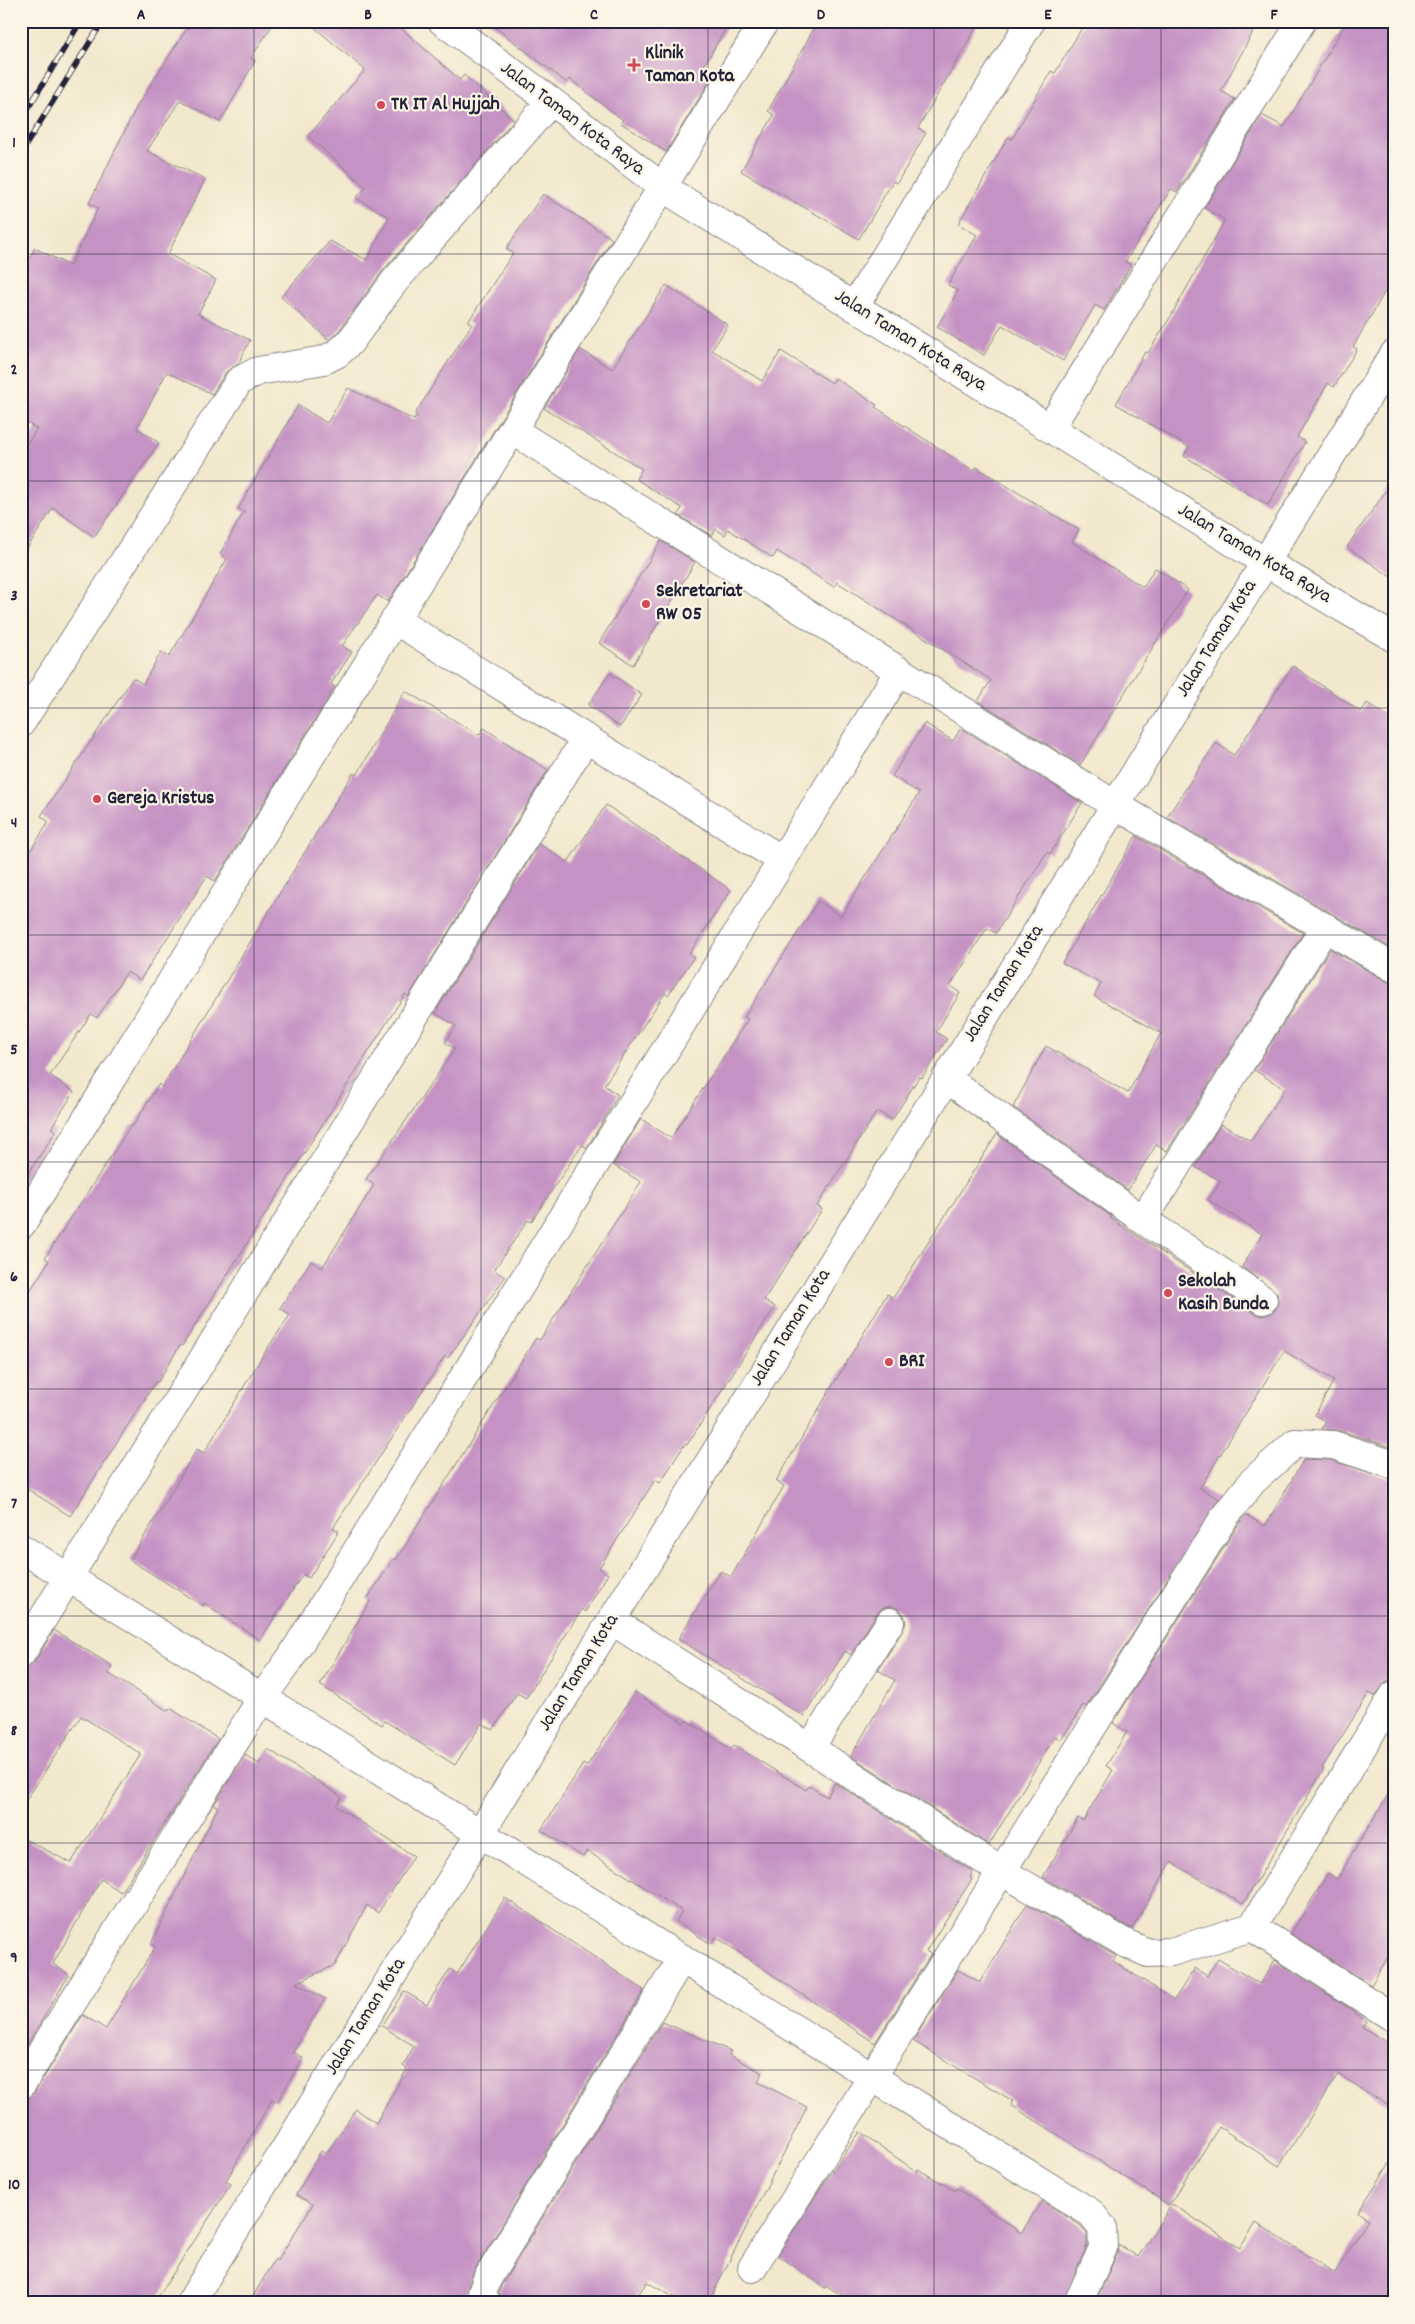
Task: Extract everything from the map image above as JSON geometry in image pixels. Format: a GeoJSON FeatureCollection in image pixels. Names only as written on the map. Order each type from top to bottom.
{"type":"FeatureCollection","features":[{"type":"Feature","properties":{"kind":"street","name":"Jalan Taman Kota Raya"},"geometry":{"type":"LineString","coordinates":[[442,21],[662,187],[1265,562],[1394,638]]}},
{"type":"Feature","properties":{"kind":"street"},"geometry":{"type":"LineString","coordinates":[[21,1225],[765,21]]}},
{"type":"Feature","properties":{"kind":"street"},"geometry":{"type":"LineString","coordinates":[[854,307],[1031,21]]}},
{"type":"Feature","properties":{"kind":"street"},"geometry":{"type":"LineString","coordinates":[[1050,428],[1302,21]]}},
{"type":"Feature","properties":{"kind":"street"},"geometry":{"type":"LineString","coordinates":[[21,723],[239,381],[258,372],[324,360],[338,353],[350,342],[394,282],[550,101]]}},
{"type":"Feature","properties":{"kind":"street","name":"Jalan Taman Kota"},"geometry":{"type":"LineString","coordinates":[[190,2303],[1394,354]]}},
{"type":"Feature","properties":{"kind":"street"},"geometry":{"type":"LineString","coordinates":[[512,430],[1115,805],[1394,968]]}},
{"type":"Feature","properties":{"kind":"street"},"geometry":{"type":"LineString","coordinates":[[395,620],[782,860]]}},
{"type":"Feature","properties":{"kind":"street"},"geometry":{"type":"LineString","coordinates":[[21,2085],[262,1698],[290,1659],[899,671]]}},
{"type":"Feature","properties":{"kind":"street"},"geometry":{"type":"LineString","coordinates":[[21,1654],[586,738]]}},
{"type":"Feature","properties":{"kind":"street"},"geometry":{"type":"LineString","coordinates":[[1143,1220],[1325,926]]}},
{"type":"Feature","properties":{"kind":"street"},"geometry":{"type":"LineString","coordinates":[[946,1078],[1143,1220],[1263,1300]]}},
{"type":"Feature","properties":{"kind":"street"},"geometry":{"type":"LineString","coordinates":[[752,2268],[1225,1516],[1253,1481],[1294,1444],[1333,1444],[1394,1465]]}},
{"type":"Feature","properties":{"kind":"street"},"geometry":{"type":"LineString","coordinates":[[21,1548],[1091,2213],[1102,2227],[1103,2248],[1078,2303]]}},
{"type":"Feature","properties":{"kind":"street"},"geometry":{"type":"LineString","coordinates":[[611,1620],[1001,1871],[1124,1943],[1148,1953],[1171,1952],[1252,1926],[1394,1694]]}},
{"type":"Feature","properties":{"kind":"street"},"geometry":{"type":"LineString","coordinates":[[810,1748],[890,1622]]}},
{"type":"Feature","properties":{"kind":"street"},"geometry":{"type":"LineString","coordinates":[[1252,1926],[1394,2018]]}},
{"type":"Feature","properties":{"kind":"street"},"geometry":{"type":"LineString","coordinates":[[487,2303],[482,2294],[487,2279],[682,1958]]}},
{"type":"Feature","properties":{"kind":"building"},"geometry":{"type":"Polygon","coordinates":[[[192,21],[275,21],[251,58],[255,61],[220,122],[180,100],[147,151],[205,179],[168,254],[216,280],[198,314],[250,340],[238,364],[226,372],[212,394],[167,372],[137,428],[159,443],[94,537],[53,508],[21,558],[21,452],[37,429],[21,419],[21,275],[35,248],[70,266],[98,208],[89,203],[138,104],[192,21]]]}},
{"type":"Feature","properties":{"kind":"building"},"geometry":{"type":"Polygon","coordinates":[[[307,21],[393,21],[460,80],[464,75],[514,120],[382,272],[338,332],[329,340],[281,297],[330,241],[367,260],[389,217],[356,198],[366,187],[308,136],[365,70],[307,21]]]}},
{"type":"Feature","properties":{"kind":"building"},"geometry":{"type":"Polygon","coordinates":[[[487,21],[730,21],[702,69],[713,76],[666,152],[621,123],[623,120],[570,79],[567,83],[487,21]]]}},
{"type":"Feature","properties":{"kind":"building"},"geometry":{"type":"Polygon","coordinates":[[[818,21],[980,21],[918,128],[926,133],[897,183],[893,181],[859,239],[741,171],[774,115],[768,111],[818,21]]]}},
{"type":"Feature","properties":{"kind":"building"},"geometry":{"type":"Polygon","coordinates":[[[1086,21],[1259,21],[1221,91],[1235,99],[1177,192],[1171,189],[1125,262],[1131,265],[1104,310],[1095,305],[1063,361],[1002,325],[984,355],[937,327],[958,291],[948,285],[977,235],[958,224],[1008,137],[1012,139],[1051,71],[1055,73],[1086,21]]]}},
{"type":"Feature","properties":{"kind":"building"},"geometry":{"type":"Polygon","coordinates":[[[1347,21],[1394,21],[1394,276],[1353,347],[1357,349],[1334,387],[1328,383],[1297,437],[1305,442],[1268,505],[1184,456],[1189,447],[1116,404],[1145,352],[1148,353],[1171,316],[1225,220],[1204,208],[1262,115],[1284,127],[1347,21]]]}},
{"type":"Feature","properties":{"kind":"building"},"geometry":{"type":"Polygon","coordinates":[[[543,194],[612,239],[388,602],[377,595],[342,646],[352,652],[331,684],[335,687],[215,881],[207,876],[140,980],[127,972],[97,1018],[91,1014],[50,1075],[74,1092],[51,1128],[56,1131],[21,1184],[21,865],[49,822],[41,816],[133,678],[143,684],[161,652],[169,657],[227,559],[220,554],[244,512],[238,509],[298,405],[327,423],[348,388],[414,420],[417,416],[415,414],[472,324],[468,322],[513,253],[506,249],[543,194]]]}},
{"type":"Feature","properties":{"kind":"building"},"geometry":{"type":"Polygon","coordinates":[[[666,285],[728,325],[712,350],[762,381],[781,351],[832,383],[835,378],[877,405],[875,407],[974,471],[976,467],[1079,530],[1072,542],[1143,587],[1155,568],[1188,590],[1080,765],[978,701],[991,680],[837,582],[834,587],[777,551],[773,558],[728,529],[725,535],[716,529],[712,536],[678,515],[682,508],[636,479],[642,469],[544,408],[580,349],[612,369],[666,285]]]}},
{"type":"Feature","properties":{"kind":"building"},"geometry":{"type":"Polygon","coordinates":[[[1394,479],[1394,579],[1347,547],[1394,479]]]}},
{"type":"Feature","properties":{"kind":"building","name":"Sekretariat RW 05"},"geometry":{"type":"Polygon","coordinates":[[[661,541],[695,562],[633,665],[599,643],[661,541]]]}},
{"type":"Feature","properties":{"kind":"building"},"geometry":{"type":"Polygon","coordinates":[[[1293,666],[1361,712],[1367,703],[1394,721],[1394,950],[1167,817],[1216,743],[1234,755],[1293,666]]]}},
{"type":"Feature","properties":{"kind":"building"},"geometry":{"type":"Polygon","coordinates":[[[610,673],[642,695],[620,727],[588,705],[610,673]]]}},
{"type":"Feature","properties":{"kind":"building"},"geometry":{"type":"Polygon","coordinates":[[[405,691],[479,735],[484,728],[548,770],[409,996],[405,994],[182,1346],[180,1345],[158,1382],[156,1381],[70,1516],[21,1485],[21,1305],[49,1261],[45,1258],[159,1084],[162,1087],[353,773],[357,775],[405,691]]]}},
{"type":"Feature","properties":{"kind":"building"},"geometry":{"type":"Polygon","coordinates":[[[925,723],[953,741],[961,728],[1082,803],[1050,854],[1047,852],[996,933],[987,928],[950,986],[960,993],[936,1032],[947,1039],[922,1078],[919,1077],[892,1120],[877,1111],[817,1206],[822,1209],[764,1300],[775,1307],[687,1445],[685,1444],[660,1483],[655,1480],[599,1568],[608,1574],[585,1612],[582,1609],[526,1698],[517,1693],[493,1730],[482,1723],[455,1765],[385,1721],[382,1725],[320,1685],[370,1601],[367,1599],[394,1558],[396,1560],[536,1338],[540,1340],[641,1182],[613,1165],[641,1119],[671,1138],[748,1019],[744,1017],[818,901],[841,916],[919,793],[892,776],[925,723]]]}},
{"type":"Feature","properties":{"kind":"building"},"geometry":{"type":"Polygon","coordinates":[[[606,805],[731,890],[689,954],[694,957],[668,995],[665,993],[604,1085],[618,1095],[587,1148],[582,1145],[531,1222],[528,1220],[494,1270],[505,1277],[448,1358],[445,1356],[333,1528],[339,1531],[309,1578],[303,1574],[260,1640],[204,1603],[203,1606],[130,1560],[197,1449],[204,1453],[263,1355],[290,1315],[280,1308],[311,1261],[322,1268],[374,1185],[366,1179],[455,1049],[445,1042],[456,1026],[435,1013],[539,844],[568,862],[606,805]]]}},
{"type":"Feature","properties":{"kind":"building"},"geometry":{"type":"Polygon","coordinates":[[[1136,836],[1303,933],[1167,1151],[1156,1145],[1128,1190],[1013,1107],[1046,1046],[1128,1093],[1161,1033],[1094,996],[1101,984],[1062,963],[1136,836]]]}},
{"type":"Feature","properties":{"kind":"building"},"geometry":{"type":"Polygon","coordinates":[[[1330,949],[1394,984],[1394,1448],[1338,1430],[1322,1429],[1326,1421],[1315,1415],[1334,1380],[1284,1351],[1200,1488],[1219,1499],[1086,1707],[1083,1705],[1061,1740],[1055,1736],[989,1845],[851,1756],[895,1680],[878,1670],[906,1623],[904,1615],[899,1609],[890,1606],[882,1608],[877,1613],[851,1655],[845,1651],[804,1716],[678,1639],[721,1571],[731,1577],[784,1486],[776,1481],[887,1294],[893,1298],[997,1134],[1112,1217],[1110,1218],[1254,1313],[1262,1316],[1270,1314],[1276,1309],[1277,1293],[1242,1267],[1262,1234],[1208,1200],[1221,1181],[1195,1167],[1221,1124],[1251,1141],[1285,1089],[1254,1070],[1330,949]]]}},
{"type":"Feature","properties":{"kind":"building"},"geometry":{"type":"Polygon","coordinates":[[[1304,1459],[1330,1460],[1394,1480],[1394,1679],[1386,1682],[1375,1696],[1369,1693],[1322,1768],[1324,1769],[1243,1904],[1171,1862],[1132,1929],[1043,1877],[1078,1818],[1083,1821],[1113,1770],[1106,1766],[1127,1732],[1113,1723],[1238,1525],[1246,1515],[1265,1526],[1304,1459]]]}},
{"type":"Feature","properties":{"kind":"building"},"geometry":{"type":"Polygon","coordinates":[[[54,1630],[112,1666],[108,1673],[168,1711],[170,1708],[218,1739],[121,1892],[101,1879],[53,1964],[69,1975],[21,2055],[21,1837],[71,1863],[141,1754],[81,1716],[21,1808],[21,1670],[28,1668],[34,1663],[54,1630]]]}},
{"type":"Feature","properties":{"kind":"building"},"geometry":{"type":"Polygon","coordinates":[[[635,1692],[684,1723],[686,1720],[731,1749],[734,1745],[806,1790],[809,1786],[827,1797],[835,1783],[973,1872],[970,1877],[972,1879],[926,1951],[931,1954],[875,2043],[716,1937],[711,1944],[676,1921],[682,1911],[587,1851],[583,1857],[541,1830],[583,1764],[587,1766],[635,1692]]]}},
{"type":"Feature","properties":{"kind":"building"},"geometry":{"type":"Polygon","coordinates":[[[268,1749],[342,1797],[336,1806],[414,1856],[378,1913],[367,1905],[335,1965],[296,1983],[325,1999],[293,2052],[303,2058],[277,2102],[272,2099],[226,2181],[231,2184],[154,2303],[21,2303],[21,2100],[29,2098],[34,2093],[83,2015],[106,2029],[155,1947],[151,1944],[218,1807],[214,1805],[245,1755],[259,1764],[268,1749]]]}},
{"type":"Feature","properties":{"kind":"building"},"geometry":{"type":"Polygon","coordinates":[[[1394,1785],[1394,1947],[1371,1985],[1291,1934],[1328,1873],[1337,1879],[1394,1785]]]}},
{"type":"Feature","properties":{"kind":"building"},"geometry":{"type":"Polygon","coordinates":[[[505,1898],[644,1990],[474,2271],[467,2288],[469,2303],[249,2303],[275,2259],[277,2261],[313,2204],[296,2195],[321,2151],[326,2154],[356,2109],[376,2123],[407,2069],[403,2066],[414,2046],[382,2026],[404,1991],[427,2005],[450,1969],[457,1974],[505,1898]]]}},
{"type":"Feature","properties":{"kind":"building"},"geometry":{"type":"Polygon","coordinates":[[[1027,1904],[1116,1956],[1113,1961],[1174,2000],[1195,1968],[1207,1976],[1218,1959],[1260,1984],[1275,1960],[1355,2012],[1366,2021],[1362,2027],[1394,2047],[1394,2109],[1338,2074],[1279,2166],[1219,2127],[1169,2205],[1011,2105],[1013,2101],[913,2041],[958,1970],[980,1982],[1027,1904]]]}},
{"type":"Feature","properties":{"kind":"building"},"geometry":{"type":"Polygon","coordinates":[[[662,2022],[731,2051],[729,2055],[763,2073],[758,2082],[807,2107],[708,2303],[684,2303],[647,2282],[632,2303],[502,2303],[499,2293],[501,2286],[662,2022]]]}},
{"type":"Feature","properties":{"kind":"building"},"geometry":{"type":"Polygon","coordinates":[[[860,2132],[917,2172],[918,2169],[955,2191],[957,2188],[1021,2233],[1042,2201],[1080,2225],[1087,2233],[1087,2245],[1063,2303],[854,2303],[827,2286],[825,2288],[778,2255],[820,2189],[860,2132]]]}},
{"type":"Feature","properties":{"kind":"building"},"geometry":{"type":"Polygon","coordinates":[[[1394,2157],[1394,2303],[1095,2303],[1117,2254],[1118,2244],[1138,2257],[1172,2204],[1240,2248],[1256,2223],[1335,2273],[1368,2219],[1358,2212],[1394,2157]]]}},
{"type":"Feature","properties":{"kind":"railway"},"geometry":{"type":"LineString","coordinates":[[21,120],[81,21]]}},
{"type":"Feature","properties":{"kind":"railway"},"geometry":{"type":"LineString","coordinates":[[21,153],[103,21]]}},
{"type":"Feature","properties":{"kind":"place","name":"Klinik Taman Kota"},"geometry":{"type":"Point","coordinates":[634,65]}},
{"type":"Feature","properties":{"kind":"place","name":"TK IT Al Hujjah"},"geometry":{"type":"Point","coordinates":[381,105]}},
{"type":"Feature","properties":{"kind":"place","name":"Sekretariat RW 05"},"geometry":{"type":"Point","coordinates":[646,604]}},
{"type":"Feature","properties":{"kind":"place","name":"Gereja Kristus"},"geometry":{"type":"Point","coordinates":[97,799]}},
{"type":"Feature","properties":{"kind":"place","name":"Sekolah Kasih Bunda"},"geometry":{"type":"Point","coordinates":[1168,1293]}},
{"type":"Feature","properties":{"kind":"place","name":"BRI"},"geometry":{"type":"Point","coordinates":[889,1362]}}]}
